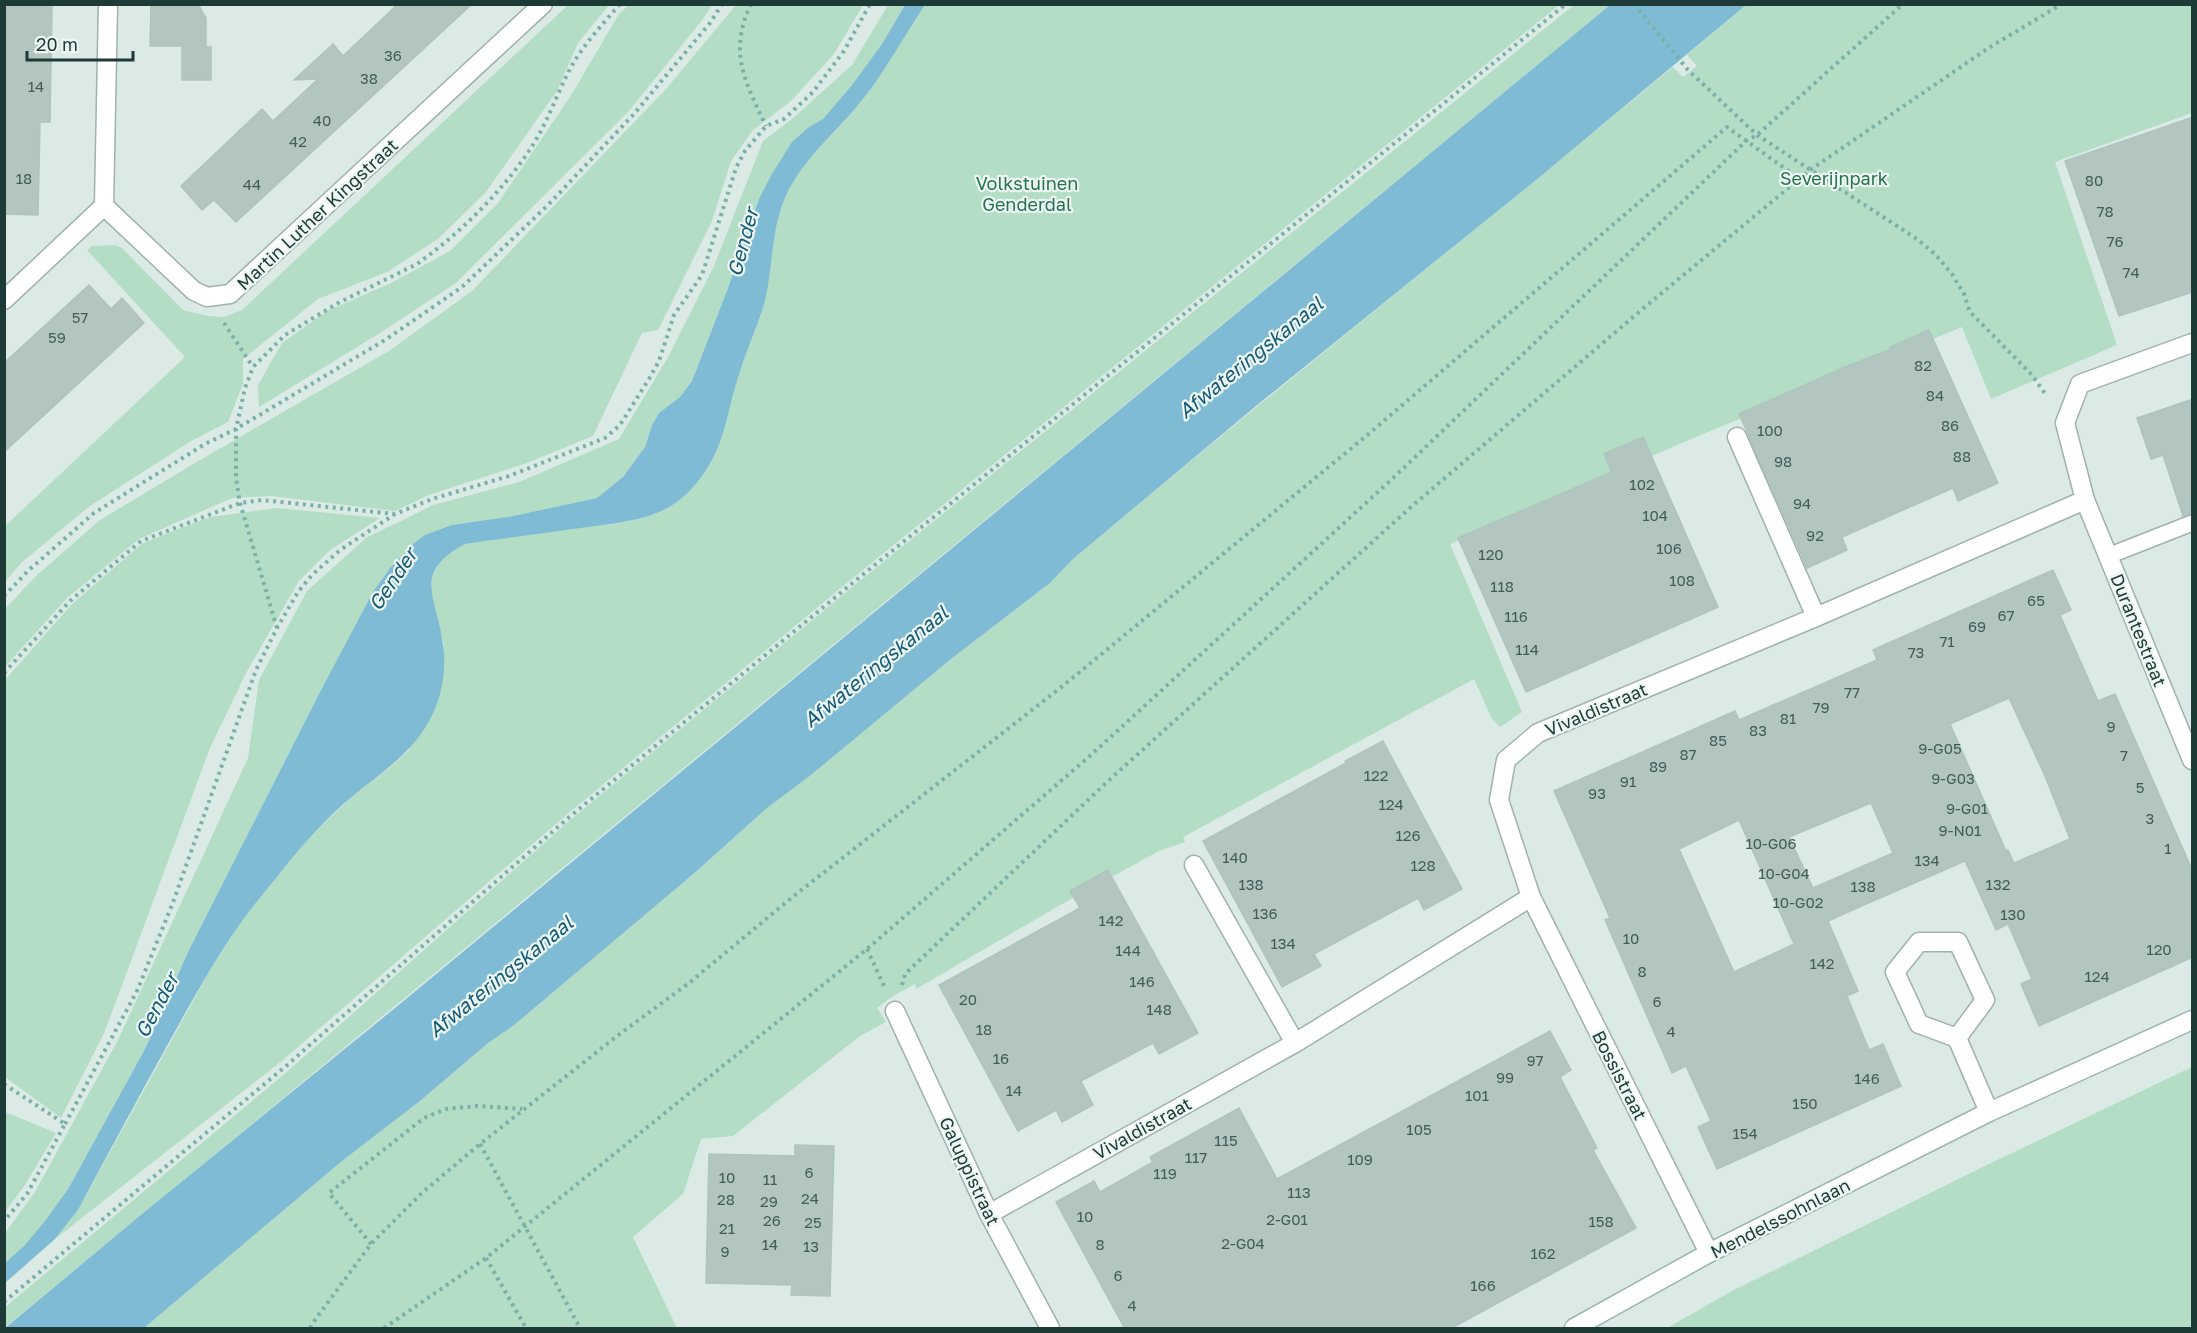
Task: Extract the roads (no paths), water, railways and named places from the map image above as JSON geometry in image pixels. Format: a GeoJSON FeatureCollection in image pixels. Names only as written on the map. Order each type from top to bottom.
{"type":"FeatureCollection","features":[{"type":"Feature","properties":{"kind":"street"},"geometry":{"type":"LineString","coordinates":[[4,300],[104,206],[108,4]]}},
{"type":"Feature","properties":{"kind":"street","name":"Martin Luther Kingstraat"},"geometry":{"type":"LineString","coordinates":[[104,206],[194,291],[207,297],[230,294],[543,4]]}},
{"type":"Feature","properties":{"kind":"street"},"geometry":{"type":"LineString","coordinates":[[2085,500],[2065,423],[2080,384],[2193,343]]}},
{"type":"Feature","properties":{"kind":"street"},"geometry":{"type":"LineString","coordinates":[[1737,437],[1816,617]]}},
{"type":"Feature","properties":{"kind":"street","name":"Durantestraat"},"geometry":{"type":"LineString","coordinates":[[2085,500],[2193,760]]}},
{"type":"Feature","properties":{"kind":"street","name":"Vivaldistraat"},"geometry":{"type":"LineString","coordinates":[[989,1214],[1295,1043],[1531,897],[1499,800],[1506,760],[1538,733],[1816,617],[2085,500]]}},
{"type":"Feature","properties":{"kind":"street"},"geometry":{"type":"LineString","coordinates":[[1194,865],[1295,1043]]}},
{"type":"Feature","properties":{"kind":"street","name":"Bossistraat"},"geometry":{"type":"LineString","coordinates":[[1531,897],[1709,1253]]}},
{"type":"Feature","properties":{"kind":"street"},"geometry":{"type":"LineString","coordinates":[[1957,1038],[1985,1000],[1958,942],[1919,942],[1895,972],[1919,1024],[1957,1038],[1989,1112]]}},
{"type":"Feature","properties":{"kind":"street","name":"Galuppistraat"},"geometry":{"type":"LineString","coordinates":[[895,1011],[989,1214],[1050,1329]]}},
{"type":"Feature","properties":{"kind":"street","name":"Mendelssohnlaan"},"geometry":{"type":"LineString","coordinates":[[1574,1329],[1709,1253],[1989,1112],[2193,1020]]}},
{"type":"Feature","properties":{"kind":"lane"},"geometry":{"type":"LineString","coordinates":[[2109,556],[2193,523]]}},
{"type":"Feature","properties":{"kind":"water","name":"Gender"},"geometry":{"type":"Polygon","coordinates":[[[905,5],[925,5],[871,88],[810,159],[785,198],[777,223],[765,301],[741,368],[721,440],[705,472],[680,500],[651,515],[612,524],[465,544],[448,555],[438,566],[433,577],[432,588],[443,645],[444,666],[439,698],[425,728],[401,756],[343,804],[317,830],[247,914],[193,999],[78,1210],[55,1239],[5,1283],[5,1263],[24,1246],[68,1189],[145,1049],[189,950],[374,590],[391,567],[425,535],[452,525],[513,516],[597,498],[623,477],[645,447],[652,425],[659,413],[680,397],[692,381],[759,199],[772,174],[792,142],[809,127],[823,119],[852,85],[882,44],[905,5]]]}},
{"type":"Feature","properties":{"kind":"water","name":"Afwateringskanaal"},"geometry":{"type":"Polygon","coordinates":[[[1610,5],[1746,5],[1536,180],[1256,406],[1073,559],[1050,583],[951,659],[811,775],[767,808],[691,876],[513,1026],[488,1043],[420,1101],[342,1161],[144,1328],[5,1328],[395,1008],[1610,5]]]}},
{"type":"Feature","properties":{"kind":"park label","name":"Severijnpark"},"geometry":{"type":"Point","coordinates":[1834,178]}},
{"type":"Feature","properties":{"kind":"park label","name":"Volkstuinen Genderdal"},"geometry":{"type":"Point","coordinates":[1027,193]}}]}
